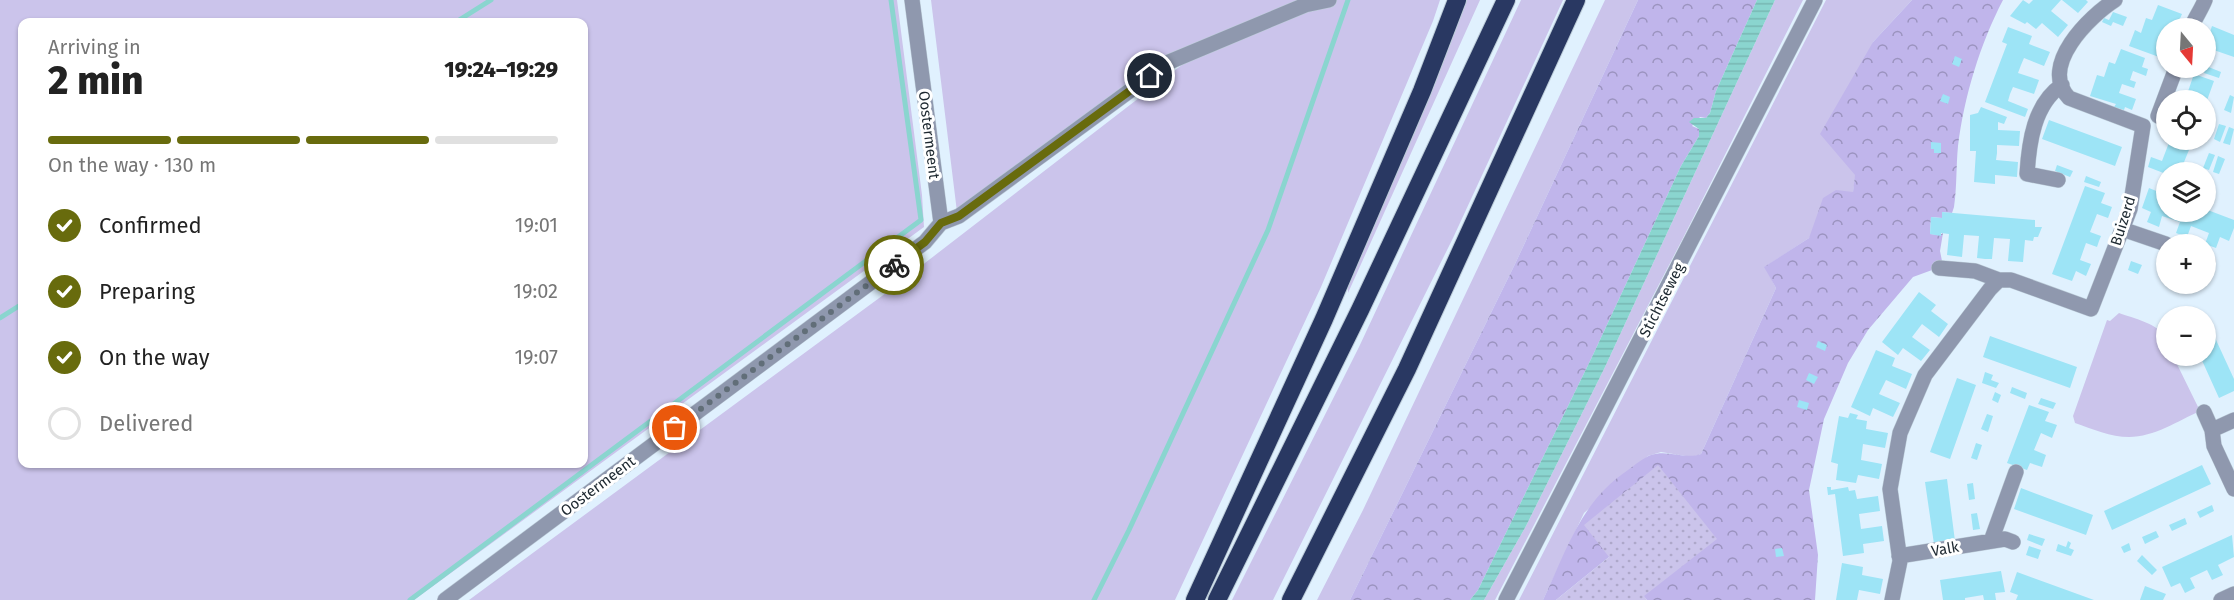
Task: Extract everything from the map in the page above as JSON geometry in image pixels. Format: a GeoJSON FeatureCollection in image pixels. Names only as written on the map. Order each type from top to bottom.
{"type":"FeatureCollection","features":[{"type":"Feature","properties":{"kind":"highway"},"geometry":{"type":"LineString","coordinates":[[1194,600],[1324,319],[1422,91],[1457,0]]}},
{"type":"Feature","properties":{"kind":"highway"},"geometry":{"type":"LineString","coordinates":[[1217,600],[1360,310],[1506,0]]}},
{"type":"Feature","properties":{"kind":"highway"},"geometry":{"type":"LineString","coordinates":[[1291,600],[1407,369],[1576,0]]}},
{"type":"Feature","properties":{"kind":"street","name":"Oostermeent"},"geometry":{"type":"LineString","coordinates":[[445,600],[925,242],[941,223],[912,0]]}},
{"type":"Feature","properties":{"kind":"street"},"geometry":{"type":"LineString","coordinates":[[941,223],[959,216],[1169,62],[1305,5],[1329,0]]}},
{"type":"Feature","properties":{"kind":"street","name":"Stichtseweg"},"geometry":{"type":"LineString","coordinates":[[1506,600],[1815,0]]}},
{"type":"Feature","properties":{"kind":"street"},"geometry":{"type":"LineString","coordinates":[[2058,180],[2027,174],[2029,142],[2043,105],[2062,85],[2061,63],[2072,40],[2092,17],[2115,0]]}},
{"type":"Feature","properties":{"kind":"street"},"geometry":{"type":"LineString","coordinates":[[2195,18],[2202,9],[2205,0]]}},
{"type":"Feature","properties":{"kind":"street","name":"Buizerd"},"geometry":{"type":"LineString","coordinates":[[1939,268],[1975,271],[2000,280],[2011,280],[2091,309],[2132,201],[2143,126],[2074,101],[2066,94],[2062,85]]}},
{"type":"Feature","properties":{"kind":"street"},"geometry":{"type":"LineString","coordinates":[[2122,229],[2156,241]]}},
{"type":"Feature","properties":{"kind":"street"},"geometry":{"type":"LineString","coordinates":[[1892,600],[1899,556],[1890,489],[1903,426],[1925,375],[1990,288],[2000,280]]}},
{"type":"Feature","properties":{"kind":"street"},"geometry":{"type":"LineString","coordinates":[[2204,412],[2212,430],[2214,446],[2234,489]]}},
{"type":"Feature","properties":{"kind":"street"},"geometry":{"type":"LineString","coordinates":[[2212,430],[2234,420]]}},
{"type":"Feature","properties":{"kind":"street"},"geometry":{"type":"LineString","coordinates":[[1991,541],[2016,472]]}},
{"type":"Feature","properties":{"kind":"street","name":"Valk"},"geometry":{"type":"LineString","coordinates":[[1899,556],[2005,539],[2013,542]]}},
{"type":"Feature","properties":{"kind":"street"},"geometry":{"type":"LineString","coordinates":[[2221,600],[2234,594]]}},
{"type":"Feature","properties":{"kind":"shaded area"},"geometry":{"type":"Polygon","coordinates":[[[0,0],[897,0],[924,227],[414,600],[0,600],[0,0]]]}},
{"type":"Feature","properties":{"kind":"shaded area"},"geometry":{"type":"Polygon","coordinates":[[[931,0],[1308,0],[1174,53],[957,212],[931,0]]]}},
{"type":"Feature","properties":{"kind":"shaded area"},"geometry":{"type":"Polygon","coordinates":[[[1328,0],[1440,0],[1321,287],[1175,600],[469,600],[886,293],[1187,61],[1328,0]]]}},
{"type":"Feature","properties":{"kind":"shaded area"},"geometry":{"type":"Polygon","coordinates":[[[1463,0],[1480,0],[1348,293],[1348,273],[1463,0]]]}},
{"type":"Feature","properties":{"kind":"shaded area"},"geometry":{"type":"Polygon","coordinates":[[[1521,0],[1563,0],[1453,238],[1273,600],[1232,600],[1359,347],[1521,0]]]}},
{"type":"Feature","properties":{"kind":"shaded area"},"geometry":{"type":"Polygon","coordinates":[[[1605,0],[1638,0],[1515,264],[1350,600],[1317,600],[1363,510],[1605,0]]]}},
{"type":"Feature","properties":{"kind":"shaded area"},"geometry":{"type":"Polygon","coordinates":[[[1757,0],[1775,0],[1605,367],[1526,526],[1484,600],[1470,600],[1478,590],[1592,357],[1681,166],[1699,136],[1699,129],[1689,122],[1694,118],[1706,118],[1710,113],[1716,91],[1757,0]]]}},
{"type":"Feature","properties":{"kind":"shaded area"},"geometry":{"type":"Polygon","coordinates":[[[1775,0],[1803,0],[1681,242],[1495,600],[1484,600],[1526,526],[1605,367],[1775,0]]]}},
{"type":"Feature","properties":{"kind":"shaded area"},"geometry":{"type":"Polygon","coordinates":[[[1826,0],[1912,0],[1873,42],[1853,193],[1809,238],[1765,267],[1776,288],[1701,454],[1692,457],[1661,452],[1648,456],[1584,513],[1543,600],[1519,600],[1826,0]]]}},
{"type":"Feature","properties":{"kind":"shaded area"},"geometry":{"type":"Polygon","coordinates":[[[2119,313],[2146,322],[2156,328],[2156,366],[2178,366],[2200,411],[2166,428],[2129,437],[2115,436],[2075,423],[2073,416],[2107,320],[2110,321],[2119,313]]]}},
{"type":"Feature","properties":{"kind":"shaded area"},"geometry":{"type":"Polygon","coordinates":[[[1658,465],[1717,539],[1644,596],[1647,600],[1556,600],[1609,557],[1584,525],[1658,465]]]}},
{"type":"Feature","properties":{"kind":"green space"},"geometry":{"type":"Polygon","coordinates":[[[1638,0],[1757,0],[1716,91],[1710,113],[1706,118],[1700,117],[1692,126],[1699,129],[1699,136],[1681,166],[1592,357],[1478,590],[1470,600],[1350,600],[1515,264],[1638,0]]]}},
{"type":"Feature","properties":{"kind":"green space"},"geometry":{"type":"Polygon","coordinates":[[[1912,0],[2003,0],[1980,53],[1964,109],[1958,146],[1954,207],[1952,213],[1942,212],[1942,218],[1931,217],[1930,234],[1943,233],[1940,251],[1943,266],[1913,277],[1868,330],[1848,363],[1824,419],[1809,490],[1818,555],[1815,600],[1647,600],[1609,557],[1556,600],[1543,600],[1576,528],[1598,497],[1612,483],[1639,462],[1657,453],[1688,456],[1701,454],[1776,288],[1764,267],[1809,238],[1823,198],[1836,190],[1853,192],[1855,175],[1820,134],[1873,42],[1912,0]]]}},
{"type":"Feature","properties":{"kind":"building"},"geometry":{"type":"Polygon","coordinates":[[[2023,0],[2029,4],[2033,0],[2061,0],[2051,11],[2068,25],[2058,37],[2042,23],[2036,29],[2027,22],[2025,24],[2010,16],[2023,0]]]}},
{"type":"Feature","properties":{"kind":"building"},"geometry":{"type":"Polygon","coordinates":[[[2062,0],[2086,0],[2088,2],[2078,13],[2062,0]]]}},
{"type":"Feature","properties":{"kind":"building"},"geometry":{"type":"Polygon","coordinates":[[[2158,5],[2182,14],[2180,18],[2156,18],[2156,56],[2129,46],[2135,30],[2141,33],[2146,18],[2152,20],[2158,5]]]}},
{"type":"Feature","properties":{"kind":"building"},"geometry":{"type":"Polygon","coordinates":[[[2113,12],[2127,17],[2123,26],[2113,22],[2111,26],[2102,22],[2104,18],[2109,20],[2113,12]]]}},
{"type":"Feature","properties":{"kind":"building"},"geometry":{"type":"Polygon","coordinates":[[[2008,27],[2032,36],[2029,44],[2050,52],[2044,66],[2024,58],[2021,65],[2018,73],[2039,80],[2034,94],[2013,87],[2010,94],[2008,101],[2028,109],[2025,117],[1985,102],[2007,44],[2002,42],[2008,27]]]}},
{"type":"Feature","properties":{"kind":"building"},"geometry":{"type":"Polygon","coordinates":[[[2216,28],[2234,35],[2234,57],[2216,51],[2216,28]]]}},
{"type":"Feature","properties":{"kind":"building"},"geometry":{"type":"Polygon","coordinates":[[[2121,49],[2145,58],[2142,67],[2148,69],[2146,76],[2133,71],[2130,80],[2136,82],[2134,88],[2122,84],[2119,93],[2136,99],[2132,110],[2125,107],[2124,110],[2114,107],[2116,104],[2090,96],[2097,75],[2104,77],[2109,62],[2115,64],[2121,49]]]}},
{"type":"Feature","properties":{"kind":"building"},"geometry":{"type":"Polygon","coordinates":[[[1955,56],[1962,59],[1959,67],[1952,64],[1955,56]]]}},
{"type":"Feature","properties":{"kind":"building"},"geometry":{"type":"Polygon","coordinates":[[[2216,70],[2221,72],[2219,78],[2216,77],[2216,70]]]}},
{"type":"Feature","properties":{"kind":"building"},"geometry":{"type":"Polygon","coordinates":[[[2193,78],[2214,81],[2211,90],[2188,90],[2193,78]]]}},
{"type":"Feature","properties":{"kind":"building"},"geometry":{"type":"Polygon","coordinates":[[[1943,94],[1950,97],[1948,104],[1940,101],[1943,94]]]}},
{"type":"Feature","properties":{"kind":"building"},"geometry":{"type":"Polygon","coordinates":[[[2230,95],[2234,97],[2231,113],[2224,110],[2230,95]]]}},
{"type":"Feature","properties":{"kind":"building"},"geometry":{"type":"Polygon","coordinates":[[[1981,107],[2007,117],[2004,124],[1998,122],[1998,130],[2020,131],[2019,146],[1997,145],[1996,160],[2018,162],[2017,177],[1995,175],[1995,184],[1974,182],[1976,151],[1970,151],[1970,115],[1978,113],[1981,107]]]}},
{"type":"Feature","properties":{"kind":"building"},"geometry":{"type":"Polygon","coordinates":[[[2049,120],[2122,147],[2115,166],[2042,139],[2049,120]]]}},
{"type":"Feature","properties":{"kind":"building"},"geometry":{"type":"Polygon","coordinates":[[[2219,124],[2226,126],[2220,142],[2216,140],[2219,124]]]}},
{"type":"Feature","properties":{"kind":"building"},"geometry":{"type":"Polygon","coordinates":[[[2229,127],[2234,129],[2230,145],[2223,143],[2229,127]]]}},
{"type":"Feature","properties":{"kind":"building"},"geometry":{"type":"Polygon","coordinates":[[[1931,142],[1941,143],[1941,153],[1934,153],[1934,149],[1931,149],[1931,142]]]}},
{"type":"Feature","properties":{"kind":"building"},"geometry":{"type":"Polygon","coordinates":[[[2166,150],[2189,150],[2184,162],[2156,162],[2156,170],[2148,167],[2151,157],[2162,161],[2166,150]]]}},
{"type":"Feature","properties":{"kind":"building"},"geometry":{"type":"Polygon","coordinates":[[[2209,153],[2215,155],[2212,162],[2205,162],[2209,153]]]}},
{"type":"Feature","properties":{"kind":"building"},"geometry":{"type":"Polygon","coordinates":[[[2218,156],[2225,159],[2219,174],[2216,173],[2218,156]]]}},
{"type":"Feature","properties":{"kind":"building"},"geometry":{"type":"Polygon","coordinates":[[[2057,165],[2073,171],[2070,177],[2055,171],[2057,165]]]}},
{"type":"Feature","properties":{"kind":"building"},"geometry":{"type":"Polygon","coordinates":[[[2086,176],[2101,182],[2099,187],[2084,182],[2086,176]]]}},
{"type":"Feature","properties":{"kind":"building"},"geometry":{"type":"Polygon","coordinates":[[[2085,186],[2105,193],[2101,203],[2112,207],[2108,218],[2097,214],[2090,232],[2101,236],[2097,247],[2086,243],[2080,260],[2091,264],[2086,276],[2076,271],[2072,281],[2052,274],[2085,186]]]}},
{"type":"Feature","properties":{"kind":"building"},"geometry":{"type":"Polygon","coordinates":[[[2149,188],[2156,191],[2156,222],[2160,222],[2159,227],[2147,222],[2151,212],[2142,208],[2149,188]]]}},
{"type":"Feature","properties":{"kind":"building"},"geometry":{"type":"Polygon","coordinates":[[[1942,212],[2035,220],[2035,227],[2042,227],[2038,237],[2034,237],[2033,241],[2025,240],[2023,262],[2008,261],[2010,239],[1994,238],[1992,259],[1977,258],[1979,236],[1964,235],[1962,257],[1947,255],[1949,234],[1941,233],[1941,236],[1930,234],[1931,217],[1942,218],[1942,212]]]}},
{"type":"Feature","properties":{"kind":"building"},"geometry":{"type":"Polygon","coordinates":[[[2216,213],[2234,220],[2234,228],[2229,241],[2220,237],[2216,248],[2216,234],[2209,234],[2191,226],[2188,234],[2176,233],[2180,222],[2216,222],[2216,213]]]}},
{"type":"Feature","properties":{"kind":"building"},"geometry":{"type":"Polygon","coordinates":[[[2131,261],[2142,265],[2138,274],[2128,270],[2131,261]]]}},
{"type":"Feature","properties":{"kind":"building"},"geometry":{"type":"Polygon","coordinates":[[[1919,292],[1936,305],[1931,311],[1948,324],[1939,337],[1922,324],[1912,337],[1930,350],[1921,361],[1903,348],[1898,355],[1882,342],[1919,292]]]}},
{"type":"Feature","properties":{"kind":"building"},"geometry":{"type":"Polygon","coordinates":[[[1990,336],[2077,367],[2070,388],[1983,357],[1990,336]]]}},
{"type":"Feature","properties":{"kind":"building"},"geometry":{"type":"Polygon","coordinates":[[[2216,340],[2234,379],[2234,391],[2219,398],[2205,366],[2216,366],[2216,340]]]}},
{"type":"Feature","properties":{"kind":"building"},"geometry":{"type":"Polygon","coordinates":[[[1818,341],[1827,345],[1825,351],[1816,347],[1818,341]]]}},
{"type":"Feature","properties":{"kind":"building"},"geometry":{"type":"Polygon","coordinates":[[[1876,350],[1895,358],[1892,366],[1912,374],[1906,389],[1886,380],[1879,394],[1900,403],[1893,417],[1873,408],[1870,416],[1851,407],[1876,350]]]}},
{"type":"Feature","properties":{"kind":"building"},"geometry":{"type":"Polygon","coordinates":[[[1985,372],[1993,375],[1991,380],[1999,383],[1996,388],[1982,383],[1985,372]]]}},
{"type":"Feature","properties":{"kind":"building"},"geometry":{"type":"Polygon","coordinates":[[[1809,373],[1818,377],[1814,384],[1806,380],[1809,373]]]}},
{"type":"Feature","properties":{"kind":"building"},"geometry":{"type":"Polygon","coordinates":[[[1957,378],[1976,385],[1950,459],[1930,452],[1957,378]]]}},
{"type":"Feature","properties":{"kind":"building"},"geometry":{"type":"Polygon","coordinates":[[[2012,387],[2027,393],[2025,399],[2010,393],[2012,387]]]}},
{"type":"Feature","properties":{"kind":"building"},"geometry":{"type":"Polygon","coordinates":[[[1995,392],[2001,395],[1998,403],[1992,400],[1995,392]]]}},
{"type":"Feature","properties":{"kind":"building"},"geometry":{"type":"Polygon","coordinates":[[[2041,398],[2056,403],[2053,409],[2038,404],[2041,398]]]}},
{"type":"Feature","properties":{"kind":"building"},"geometry":{"type":"Polygon","coordinates":[[[1799,400],[1809,403],[1807,410],[1797,407],[1799,400]]]}},
{"type":"Feature","properties":{"kind":"building"},"geometry":{"type":"Polygon","coordinates":[[[2029,405],[2049,412],[2045,421],[2057,425],[2052,438],[2041,433],[2034,450],[2046,455],[2042,467],[2030,463],[2027,470],[2007,463],[2029,405]]]}},
{"type":"Feature","properties":{"kind":"building"},"geometry":{"type":"Polygon","coordinates":[[[1850,413],[1858,415],[1856,419],[1867,421],[1866,429],[1888,433],[1885,448],[1863,444],[1861,460],[1882,464],[1879,479],[1858,475],[1856,483],[1836,480],[1838,464],[1831,462],[1839,416],[1848,418],[1850,413]]]}},
{"type":"Feature","properties":{"kind":"building"},"geometry":{"type":"Polygon","coordinates":[[[1987,414],[1993,416],[1988,432],[1981,429],[1987,414]]]}},
{"type":"Feature","properties":{"kind":"building"},"geometry":{"type":"Polygon","coordinates":[[[1976,443],[1982,445],[1977,460],[1971,458],[1976,443]]]}},
{"type":"Feature","properties":{"kind":"building"},"geometry":{"type":"Polygon","coordinates":[[[2202,465],[2211,484],[2112,530],[2104,511],[2202,465]]]}},
{"type":"Feature","properties":{"kind":"building"},"geometry":{"type":"Polygon","coordinates":[[[1947,479],[1955,541],[1934,544],[1925,482],[1947,479]]]}},
{"type":"Feature","properties":{"kind":"building"},"geometry":{"type":"Polygon","coordinates":[[[1973,483],[1975,499],[1969,500],[1967,484],[1973,483]]]}},
{"type":"Feature","properties":{"kind":"building"},"geometry":{"type":"Polygon","coordinates":[[[1827,487],[1831,487],[1831,490],[1848,487],[1849,491],[1855,490],[1857,499],[1878,496],[1880,511],[1859,514],[1861,529],[1882,526],[1884,541],[1863,544],[1864,553],[1843,556],[1835,494],[1828,495],[1827,487]]]}},
{"type":"Feature","properties":{"kind":"building"},"geometry":{"type":"Polygon","coordinates":[[[2021,488],[2093,515],[2086,535],[2014,509],[2021,488]]]}},
{"type":"Feature","properties":{"kind":"building"},"geometry":{"type":"Polygon","coordinates":[[[2212,505],[2214,511],[2200,518],[2197,512],[2212,505]]]}},
{"type":"Feature","properties":{"kind":"building"},"geometry":{"type":"Polygon","coordinates":[[[1977,513],[1980,529],[1973,530],[1971,514],[1977,513]]]}},
{"type":"Feature","properties":{"kind":"building"},"geometry":{"type":"Polygon","coordinates":[[[2185,518],[2187,524],[2172,531],[2169,525],[2185,518]]]}},
{"type":"Feature","properties":{"kind":"building"},"geometry":{"type":"Polygon","coordinates":[[[2156,531],[2159,537],[2145,544],[2142,537],[2156,531]]]}},
{"type":"Feature","properties":{"kind":"building"},"geometry":{"type":"Polygon","coordinates":[[[2029,534],[2045,539],[2042,546],[2027,540],[2029,534]]]}},
{"type":"Feature","properties":{"kind":"building"},"geometry":{"type":"Polygon","coordinates":[[[2232,535],[2234,557],[2218,565],[2223,575],[2212,580],[2207,570],[2190,578],[2195,588],[2185,593],[2180,583],[2171,587],[2162,567],[2232,535]]]}},
{"type":"Feature","properties":{"kind":"building"},"geometry":{"type":"Polygon","coordinates":[[[2068,541],[2071,543],[2069,548],[2074,550],[2071,556],[2056,551],[2058,544],[2066,547],[2068,541]]]}},
{"type":"Feature","properties":{"kind":"building"},"geometry":{"type":"Polygon","coordinates":[[[2129,543],[2131,550],[2124,553],[2121,547],[2129,543]]]}},
{"type":"Feature","properties":{"kind":"building"},"geometry":{"type":"Polygon","coordinates":[[[2029,546],[2041,550],[2038,559],[2026,555],[2029,546]]]}},
{"type":"Feature","properties":{"kind":"building"},"geometry":{"type":"Polygon","coordinates":[[[1782,548],[1784,556],[1776,557],[1775,549],[1782,548]]]}},
{"type":"Feature","properties":{"kind":"building"},"geometry":{"type":"Polygon","coordinates":[[[2142,555],[2157,570],[2152,575],[2137,561],[2142,555]]]}},
{"type":"Feature","properties":{"kind":"building"},"geometry":{"type":"Polygon","coordinates":[[[1842,563],[1863,567],[1862,575],[1883,579],[1880,594],[1859,590],[1857,600],[1836,600],[1842,563]]]}},
{"type":"Feature","properties":{"kind":"building"},"geometry":{"type":"Polygon","coordinates":[[[2001,571],[2005,592],[1995,593],[1996,600],[1984,600],[1983,595],[1965,598],[1965,600],[1943,600],[1940,580],[2001,571]]]}},
{"type":"Feature","properties":{"kind":"building"},"geometry":{"type":"Polygon","coordinates":[[[2017,572],[2094,600],[2016,600],[2018,595],[2010,592],[2017,572]]]}},
{"type":"Feature","properties":{"kind":"building"},"geometry":{"type":"Polygon","coordinates":[[[2145,586],[2166,594],[2163,600],[2140,600],[2145,586]]]}},
{"type":"Feature","properties":{"kind":"waterway"},"geometry":{"type":"LineString","coordinates":[[462,18],[491,0]]}},
{"type":"Feature","properties":{"kind":"waterway"},"geometry":{"type":"LineString","coordinates":[[588,468],[921,220],[891,0]]}},
{"type":"Feature","properties":{"kind":"waterway"},"geometry":{"type":"LineString","coordinates":[[1094,600],[1129,530],[1268,230],[1348,0]]}},
{"type":"Feature","properties":{"kind":"waterway"},"geometry":{"type":"LineString","coordinates":[[0,318],[18,307]]}},
{"type":"Feature","properties":{"kind":"waterway"},"geometry":{"type":"LineString","coordinates":[[410,600],[588,468]]}},
{"type":"Feature","properties":{"kind":"way so far"},"geometry":{"type":"LineString","coordinates":[[675,428],[894,265]]}},
{"type":"Feature","properties":{"kind":"route"},"geometry":{"type":"LineString","coordinates":[[894,265],[925,242],[941,223],[959,216],[1150,76]]}}]}
